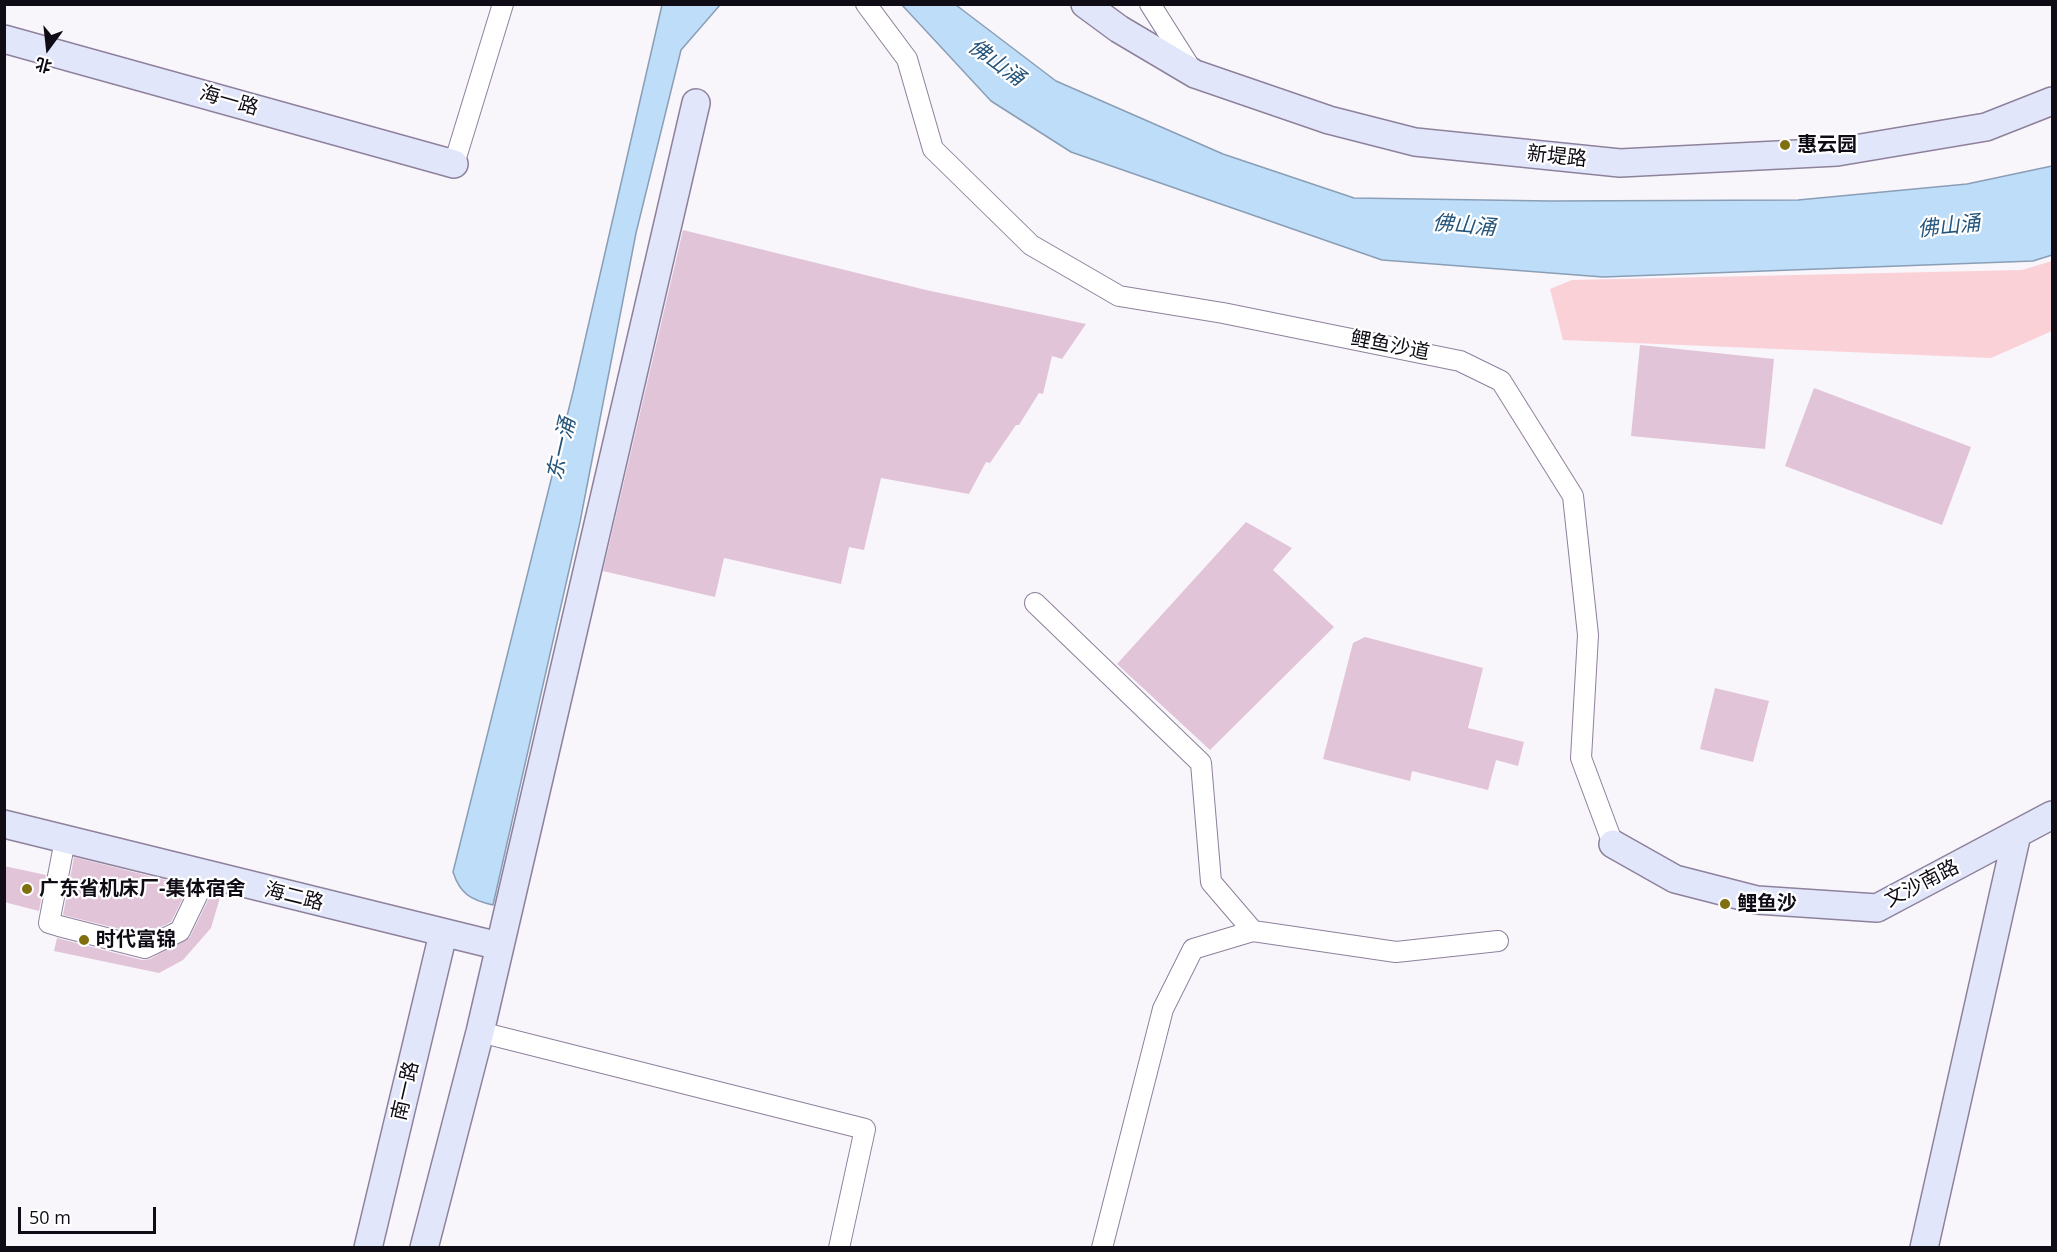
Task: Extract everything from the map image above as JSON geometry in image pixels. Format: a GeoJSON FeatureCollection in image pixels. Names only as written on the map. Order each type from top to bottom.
{"type":"FeatureCollection","features":[{"type":"Feature","properties":{"kind":"street"},"geometry":{"type":"LineString","coordinates":[[454,164],[504,4]]}},
{"type":"Feature","properties":{"kind":"street","name":"鲤鱼沙道"},"geometry":{"type":"LineString","coordinates":[[866,4],[907,59],[933,149],[1031,245],[1119,296],[1223,313],[1460,361],[1501,381],[1573,496],[1588,635],[1581,758],[1613,844]]}},
{"type":"Feature","properties":{"kind":"street","name":"新堤路"},"geometry":{"type":"LineString","coordinates":[[1085,4],[1119,29],[1195,74],[1329,120],[1415,141],[1620,164],[1837,152],[1986,127],[2052,101]]}},
{"type":"Feature","properties":{"kind":"street"},"geometry":{"type":"LineString","coordinates":[[1153,6],[1195,74]]}},
{"type":"Feature","properties":{"kind":"street","name":"海一路"},"geometry":{"type":"LineString","coordinates":[[4,39],[454,164]]}},
{"type":"Feature","properties":{"kind":"street"},"geometry":{"type":"LineString","coordinates":[[424,1248],[480,1032],[696,103]]}},
{"type":"Feature","properties":{"kind":"street"},"geometry":{"type":"LineString","coordinates":[[1035,603],[1201,763],[1211,882],[1253,931]]}},
{"type":"Feature","properties":{"kind":"street","name":"文沙南路"},"geometry":{"type":"LineString","coordinates":[[1613,844],[1675,879],[1756,900],[1877,908],[2052,815]]}},
{"type":"Feature","properties":{"kind":"street","name":"海二路"},"geometry":{"type":"LineString","coordinates":[[4,825],[499,946]]}},
{"type":"Feature","properties":{"kind":"street"},"geometry":{"type":"LineString","coordinates":[[1923,1248],[2018,834]]}},
{"type":"Feature","properties":{"kind":"street"},"geometry":{"type":"LineString","coordinates":[[65,840],[49,923],[76,931],[145,948],[180,931],[207,875]]}},
{"type":"Feature","properties":{"kind":"street"},"geometry":{"type":"LineString","coordinates":[[1102,1248],[1163,1009],[1193,949],[1253,931],[1396,952],[1498,941]]}},
{"type":"Feature","properties":{"kind":"street","name":"南一路"},"geometry":{"type":"LineString","coordinates":[[369,1248],[443,934]]}},
{"type":"Feature","properties":{"kind":"street"},"geometry":{"type":"LineString","coordinates":[[480,1032],[865,1130],[839,1248]]}},
{"type":"Feature","properties":{"kind":"shaded area"},"geometry":{"type":"Polygon","coordinates":[[[2052,261],[2052,331],[1991,358],[1563,340],[1550,289],[1572,280],[2022,270],[2052,261]]]}},
{"type":"Feature","properties":{"kind":"water","name":"东一涌"},"geometry":{"type":"Polygon","coordinates":[[[662,5],[720,5],[681,50],[636,233],[580,522],[493,905],[467,895],[459,886],[453,872],[573,392],[662,5]]]}},
{"type":"Feature","properties":{"kind":"water","name":"佛山涌"},"geometry":{"type":"Polygon","coordinates":[[[902,5],[956,5],[1056,81],[1223,154],[1354,198],[1550,201],[1798,200],[1967,184],[2052,166],[2052,255],[2033,261],[1603,277],[1382,260],[1071,152],[991,101],[902,5]]]}},
{"type":"Feature","properties":{"kind":"building"},"geometry":{"type":"Polygon","coordinates":[[[683,230],[926,290],[1086,324],[1062,359],[1052,356],[1043,394],[1039,393],[1019,425],[1016,425],[990,463],[986,462],[969,494],[881,478],[864,550],[849,547],[841,584],[724,558],[715,597],[603,571],[683,230]]]}},
{"type":"Feature","properties":{"kind":"building"},"geometry":{"type":"Polygon","coordinates":[[[1640,345],[1774,359],[1765,449],[1631,436],[1640,345]]]}},
{"type":"Feature","properties":{"kind":"building"},"geometry":{"type":"Polygon","coordinates":[[[1814,388],[1971,447],[1942,525],[1785,466],[1814,388]]]}},
{"type":"Feature","properties":{"kind":"building"},"geometry":{"type":"Polygon","coordinates":[[[1246,522],[1292,548],[1273,570],[1334,627],[1210,750],[1117,664],[1246,522]]]}},
{"type":"Feature","properties":{"kind":"building"},"geometry":{"type":"Polygon","coordinates":[[[1365,637],[1483,668],[1468,728],[1524,742],[1518,766],[1496,760],[1488,790],[1412,771],[1410,781],[1323,759],[1353,643],[1365,637]]]}},
{"type":"Feature","properties":{"kind":"building"},"geometry":{"type":"Polygon","coordinates":[[[1715,688],[1769,701],[1753,762],[1700,749],[1715,688]]]}},
{"type":"Feature","properties":{"kind":"building"},"geometry":{"type":"Polygon","coordinates":[[[74,857],[189,886],[171,922],[144,935],[63,915],[74,857]]]}},
{"type":"Feature","properties":{"kind":"building","name":"广东省机床厂-集体宿舍"},"geometry":{"type":"Polygon","coordinates":[[[4,866],[46,875],[39,911],[4,902],[4,866]]]}},
{"type":"Feature","properties":{"kind":"building"},"geometry":{"type":"Polygon","coordinates":[[[212,892],[221,894],[211,928],[183,960],[159,973],[54,951],[57,938],[142,960],[150,959],[190,937],[212,892]]]}},
{"type":"Feature","properties":{"kind":"place","name":"惠云园"},"geometry":{"type":"Point","coordinates":[1785,145]}},
{"type":"Feature","properties":{"kind":"place","name":"广东省机床厂-集体宿舍"},"geometry":{"type":"Point","coordinates":[27,889]}},
{"type":"Feature","properties":{"kind":"place","name":"鲤鱼沙"},"geometry":{"type":"Point","coordinates":[1725,904]}},
{"type":"Feature","properties":{"kind":"place","name":"时代富锦"},"geometry":{"type":"Point","coordinates":[84,940]}}]}
